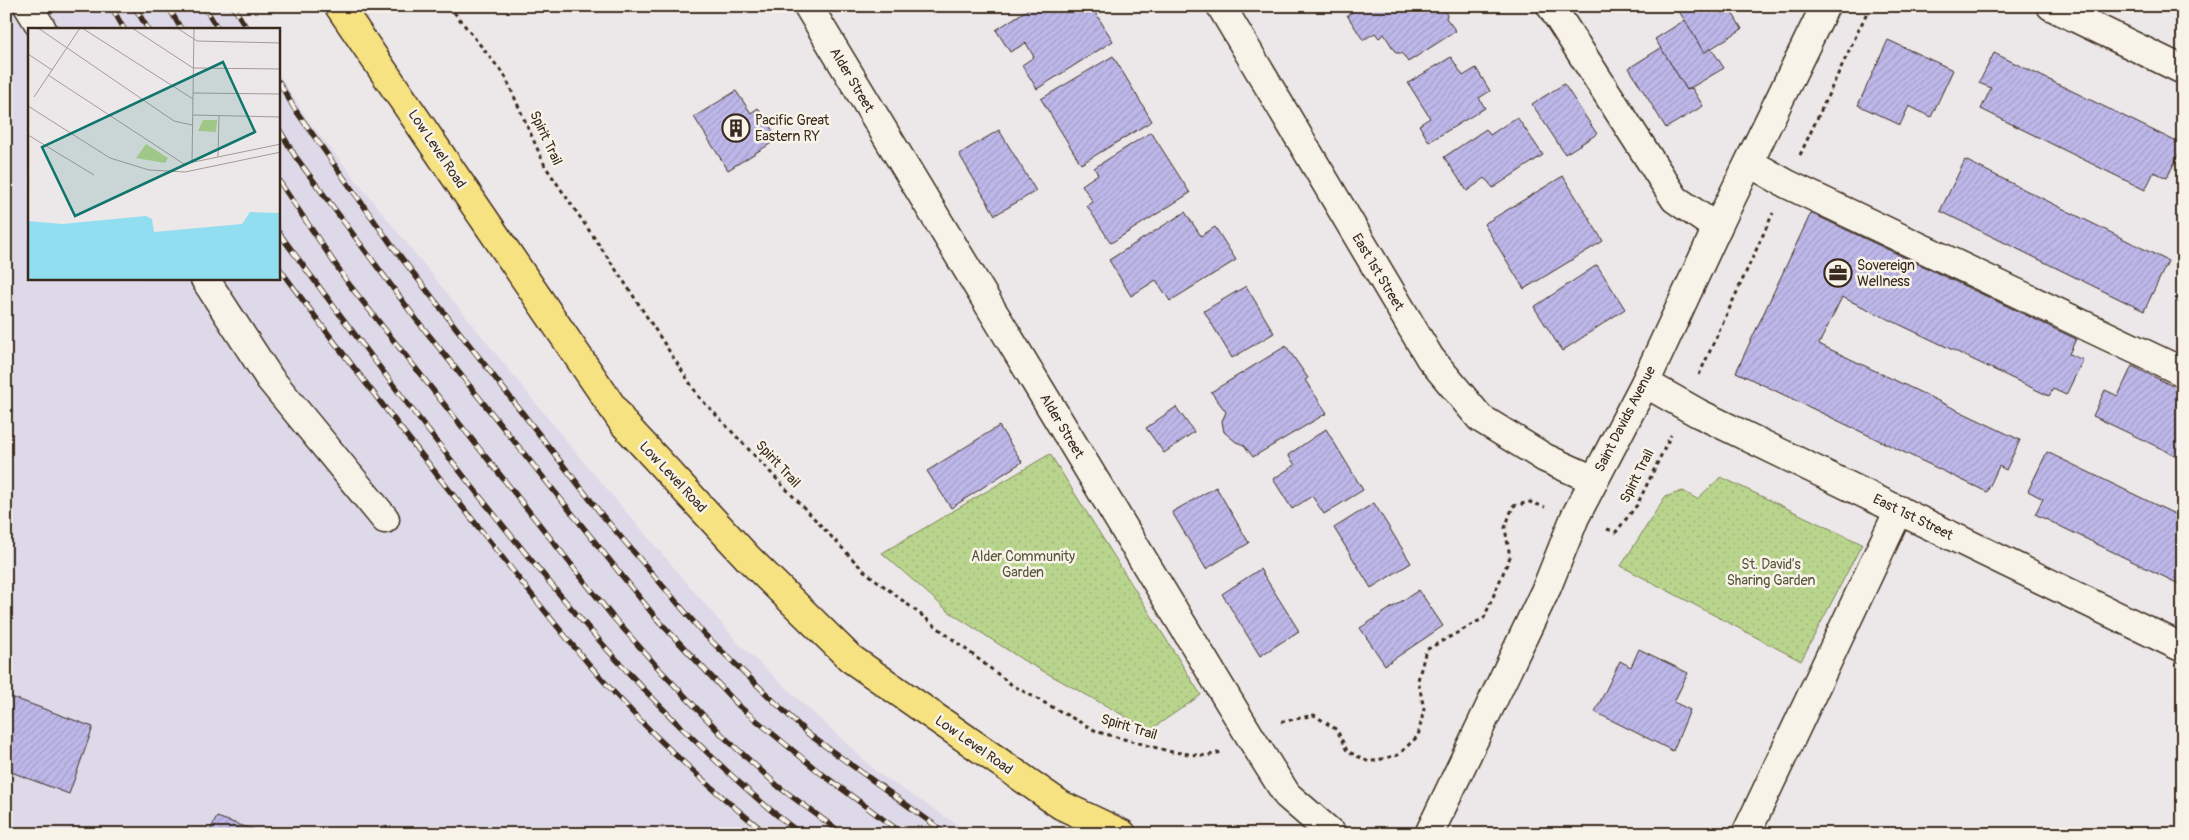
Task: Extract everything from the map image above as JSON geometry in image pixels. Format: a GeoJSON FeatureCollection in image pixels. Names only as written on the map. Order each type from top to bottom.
{"type":"FeatureCollection","features":[{"type":"Feature","properties":{"kind":"main road","name":"Low Level Road"},"geometry":{"type":"LineString","coordinates":[[339,6],[624,424],[748,558],[850,658],[1061,805],[1122,834]]}},
{"type":"Feature","properties":{"kind":"street"},"geometry":{"type":"LineString","coordinates":[[28,6],[41,28]]}},
{"type":"Feature","properties":{"kind":"street","name":"Alder Street"},"geometry":{"type":"LineString","coordinates":[[808,6],[1287,795],[1332,834]]}},
{"type":"Feature","properties":{"kind":"street","name":"East 1st Street"},"geometry":{"type":"LineString","coordinates":[[1221,6],[1430,358],[1480,418],[1545,458],[1594,480]]}},
{"type":"Feature","properties":{"kind":"street"},"geometry":{"type":"LineString","coordinates":[[1551,6],[1675,199],[1717,228]]}},
{"type":"Feature","properties":{"kind":"street","name":"Saint Davids Avenue"},"geometry":{"type":"LineString","coordinates":[[1429,834],[1547,587],[1575,517],[1645,383],[1717,228],[1825,6]]}},
{"type":"Feature","properties":{"kind":"street"},"geometry":{"type":"LineString","coordinates":[[2051,6],[2183,70]]}},
{"type":"Feature","properties":{"kind":"street"},"geometry":{"type":"LineString","coordinates":[[1750,163],[1787,184],[2183,372]]}},
{"type":"Feature","properties":{"kind":"street"},"geometry":{"type":"LineString","coordinates":[[206,280],[270,379],[385,520]]}},
{"type":"Feature","properties":{"kind":"street","name":"East 1st Street"},"geometry":{"type":"LineString","coordinates":[[1645,383],[1698,413],[2183,648]]}},
{"type":"Feature","properties":{"kind":"street"},"geometry":{"type":"LineString","coordinates":[[1746,834],[1899,510]]}},
{"type":"Feature","properties":{"kind":"path","name":"Spirit Trail"},"geometry":{"type":"LineString","coordinates":[[449,6],[505,76],[545,166],[623,280],[699,397],[863,570],[1012,685],[1098,732],[1172,752],[1206,756],[1222,752]]}},
{"type":"Feature","properties":{"kind":"path","name":"Spirit Trail"},"geometry":{"type":"LineString","coordinates":[[1601,527],[1616,532],[1637,505],[1672,432]]}},
{"type":"Feature","properties":{"kind":"path"},"geometry":{"type":"LineString","coordinates":[[1280,723],[1287,719],[1314,715],[1337,730],[1347,751],[1369,762],[1398,755],[1418,736],[1424,709],[1418,680],[1426,650],[1484,618],[1510,556],[1505,528],[1513,506],[1530,502],[1549,508]]}},
{"type":"Feature","properties":{"kind":"shaded area"},"geometry":{"type":"Polygon","coordinates":[[[6,6],[235,6],[248,28],[28,28],[28,280],[280,280],[280,77],[309,122],[576,453],[739,644],[878,773],[972,834],[6,834],[6,6]]]}},
{"type":"Feature","properties":{"kind":"green space","name":"Alder Community Garden"},"geometry":{"type":"Polygon","coordinates":[[[1050,454],[1201,695],[1150,730],[1023,660],[948,611],[882,553],[1050,454]]]}},
{"type":"Feature","properties":{"kind":"green space","name":"St. David’s Sharing Garden"},"geometry":{"type":"Polygon","coordinates":[[[1721,477],[1862,544],[1801,661],[1621,566],[1665,497],[1683,491],[1697,499],[1721,477]]]}},
{"type":"Feature","properties":{"kind":"building"},"geometry":{"type":"Polygon","coordinates":[[[1033,6],[1091,6],[1113,41],[1037,89],[1022,65],[1034,57],[1026,43],[1010,52],[996,30],[1033,6]]]}},
{"type":"Feature","properties":{"kind":"building"},"geometry":{"type":"Polygon","coordinates":[[[1361,6],[1441,6],[1447,15],[1446,18],[1456,31],[1408,62],[1402,53],[1396,53],[1384,34],[1379,38],[1375,33],[1363,40],[1347,15],[1361,6]]]}},
{"type":"Feature","properties":{"kind":"building"},"geometry":{"type":"Polygon","coordinates":[[[1676,6],[1717,6],[1722,14],[1730,9],[1742,29],[1704,53],[1676,6]]]}},
{"type":"Feature","properties":{"kind":"building"},"geometry":{"type":"Polygon","coordinates":[[[1717,6],[1735,6],[1722,14],[1717,6]]]}},
{"type":"Feature","properties":{"kind":"building"},"geometry":{"type":"Polygon","coordinates":[[[1685,20],[1704,53],[1711,48],[1724,68],[1687,90],[1655,39],[1685,20]]]}},
{"type":"Feature","properties":{"kind":"building"},"geometry":{"type":"Polygon","coordinates":[[[1888,40],[1953,70],[1931,117],[1909,106],[1900,125],[1858,105],[1888,40]]]}},
{"type":"Feature","properties":{"kind":"building"},"geometry":{"type":"Polygon","coordinates":[[[1661,48],[1687,90],[1692,88],[1703,106],[1666,128],[1629,68],[1661,48]]]}},
{"type":"Feature","properties":{"kind":"building"},"geometry":{"type":"Polygon","coordinates":[[[1994,53],[2183,145],[2167,178],[2154,172],[2145,190],[1981,109],[1991,88],[1979,83],[1994,53]]]}},
{"type":"Feature","properties":{"kind":"building"},"geometry":{"type":"Polygon","coordinates":[[[1113,56],[1152,121],[1081,164],[1041,99],[1113,56]]]}},
{"type":"Feature","properties":{"kind":"building"},"geometry":{"type":"Polygon","coordinates":[[[1451,57],[1463,76],[1476,68],[1490,91],[1479,98],[1485,108],[1429,142],[1419,125],[1430,118],[1408,83],[1451,57]]]}},
{"type":"Feature","properties":{"kind":"building"},"geometry":{"type":"Polygon","coordinates":[[[1564,84],[1597,134],[1565,154],[1532,104],[1564,84]]]}},
{"type":"Feature","properties":{"kind":"building","name":"Pacific Great Eastern RY"},"geometry":{"type":"Polygon","coordinates":[[[736,91],[751,113],[758,108],[778,139],[728,170],[694,117],[736,91]]]}},
{"type":"Feature","properties":{"kind":"building"},"geometry":{"type":"Polygon","coordinates":[[[1517,117],[1543,155],[1493,188],[1485,178],[1467,191],[1444,157],[1486,129],[1490,135],[1517,117]]]}},
{"type":"Feature","properties":{"kind":"building"},"geometry":{"type":"Polygon","coordinates":[[[999,130],[1036,191],[995,215],[959,154],[999,130]]]}},
{"type":"Feature","properties":{"kind":"building"},"geometry":{"type":"Polygon","coordinates":[[[1151,132],[1190,193],[1111,243],[1087,206],[1093,202],[1082,185],[1098,174],[1094,168],[1151,132]]]}},
{"type":"Feature","properties":{"kind":"building"},"geometry":{"type":"Polygon","coordinates":[[[1965,160],[2168,261],[2144,311],[1940,211],[1965,160]]]}},
{"type":"Feature","properties":{"kind":"building"},"geometry":{"type":"Polygon","coordinates":[[[1563,176],[1603,241],[1524,289],[1484,224],[1563,176]]]}},
{"type":"Feature","properties":{"kind":"building"},"geometry":{"type":"Polygon","coordinates":[[[1185,212],[1201,236],[1215,227],[1236,260],[1170,301],[1156,280],[1131,296],[1109,260],[1185,212]]]}},
{"type":"Feature","properties":{"kind":"building"},"geometry":{"type":"Polygon","coordinates":[[[1811,213],[2076,339],[2069,354],[2083,360],[2066,395],[2053,389],[2049,396],[1842,297],[1819,344],[2020,440],[2006,470],[1999,466],[1987,492],[1736,372],[1811,213]]]}},
{"type":"Feature","properties":{"kind":"building"},"geometry":{"type":"Polygon","coordinates":[[[1597,265],[1625,309],[1562,351],[1534,307],[1597,265]]]}},
{"type":"Feature","properties":{"kind":"building"},"geometry":{"type":"Polygon","coordinates":[[[1246,286],[1274,333],[1232,358],[1204,311],[1246,286]]]}},
{"type":"Feature","properties":{"kind":"building"},"geometry":{"type":"Polygon","coordinates":[[[2183,314],[2183,326],[2178,324],[2183,314]]]}},
{"type":"Feature","properties":{"kind":"building"},"geometry":{"type":"Polygon","coordinates":[[[1286,346],[1308,378],[1305,380],[1327,413],[1253,457],[1244,445],[1236,442],[1224,432],[1222,421],[1226,412],[1211,392],[1286,346]]]}},
{"type":"Feature","properties":{"kind":"building"},"geometry":{"type":"Polygon","coordinates":[[[2132,366],[2183,391],[2183,459],[2093,416],[2105,390],[2118,396],[2132,366]]]}},
{"type":"Feature","properties":{"kind":"building"},"geometry":{"type":"Polygon","coordinates":[[[1176,407],[1194,432],[1164,453],[1146,428],[1176,407]]]}},
{"type":"Feature","properties":{"kind":"building"},"geometry":{"type":"Polygon","coordinates":[[[999,426],[1022,462],[951,508],[927,471],[999,426]]]}},
{"type":"Feature","properties":{"kind":"building"},"geometry":{"type":"Polygon","coordinates":[[[1326,429],[1363,490],[1324,514],[1312,496],[1292,509],[1273,479],[1295,465],[1288,455],[1326,429]]]}},
{"type":"Feature","properties":{"kind":"building"},"geometry":{"type":"Polygon","coordinates":[[[2047,452],[2183,518],[2183,586],[2035,514],[2043,499],[2028,491],[2047,452]]]}},
{"type":"Feature","properties":{"kind":"building"},"geometry":{"type":"Polygon","coordinates":[[[1216,487],[1249,543],[1206,569],[1172,512],[1216,487]]]}},
{"type":"Feature","properties":{"kind":"building"},"geometry":{"type":"Polygon","coordinates":[[[1374,503],[1411,563],[1371,588],[1334,528],[1374,503]]]}},
{"type":"Feature","properties":{"kind":"building"},"geometry":{"type":"Polygon","coordinates":[[[1260,569],[1299,631],[1260,656],[1222,594],[1260,569]]]}},
{"type":"Feature","properties":{"kind":"building"},"geometry":{"type":"Polygon","coordinates":[[[1419,590],[1443,626],[1385,665],[1360,628],[1419,590]]]}},
{"type":"Feature","properties":{"kind":"building"},"geometry":{"type":"Polygon","coordinates":[[[1639,649],[1688,673],[1674,702],[1690,710],[1673,751],[1595,712],[1620,661],[1631,667],[1639,649]]]}},
{"type":"Feature","properties":{"kind":"building"},"geometry":{"type":"Polygon","coordinates":[[[6,695],[93,727],[69,794],[6,770],[6,695]]]}},
{"type":"Feature","properties":{"kind":"building"},"geometry":{"type":"Polygon","coordinates":[[[217,817],[266,834],[208,834],[217,817]]]}},
{"type":"Feature","properties":{"kind":"railway"},"geometry":{"type":"LineString","coordinates":[[111,6],[123,28]]}},
{"type":"Feature","properties":{"kind":"railway"},"geometry":{"type":"LineString","coordinates":[[134,6],[147,28]]}},
{"type":"Feature","properties":{"kind":"railway"},"geometry":{"type":"LineString","coordinates":[[168,6],[180,28]]}},
{"type":"Feature","properties":{"kind":"railway"},"geometry":{"type":"LineString","coordinates":[[204,6],[217,28]]}},
{"type":"Feature","properties":{"kind":"railway"},"geometry":{"type":"LineString","coordinates":[[233,6],[246,28]]}},
{"type":"Feature","properties":{"kind":"railway"},"geometry":{"type":"LineString","coordinates":[[280,84],[294,108],[393,247],[602,515],[704,634],[807,733],[947,834]]}},
{"type":"Feature","properties":{"kind":"railway"},"geometry":{"type":"LineString","coordinates":[[280,131],[295,156],[416,319],[656,618],[739,706],[818,771],[903,834]]}},
{"type":"Feature","properties":{"kind":"railway"},"geometry":{"type":"LineString","coordinates":[[280,182],[348,283],[612,616],[724,737],[779,787],[843,834]]}},
{"type":"Feature","properties":{"kind":"railway"},"geometry":{"type":"LineString","coordinates":[[280,234],[455,465],[577,615],[681,727],[754,796],[801,834]]}},
{"type":"Feature","properties":{"kind":"railway"},"geometry":{"type":"LineString","coordinates":[[280,269],[420,453],[585,660],[636,716],[687,766],[767,834]]}},
{"type":"Feature","properties":{"kind":"place","name":"Pacific Great Eastern RY"},"geometry":{"type":"Point","coordinates":[736,128]}},
{"type":"Feature","properties":{"kind":"place","name":"Sovereign Wellness"},"geometry":{"type":"Point","coordinates":[1838,273]}}]}
